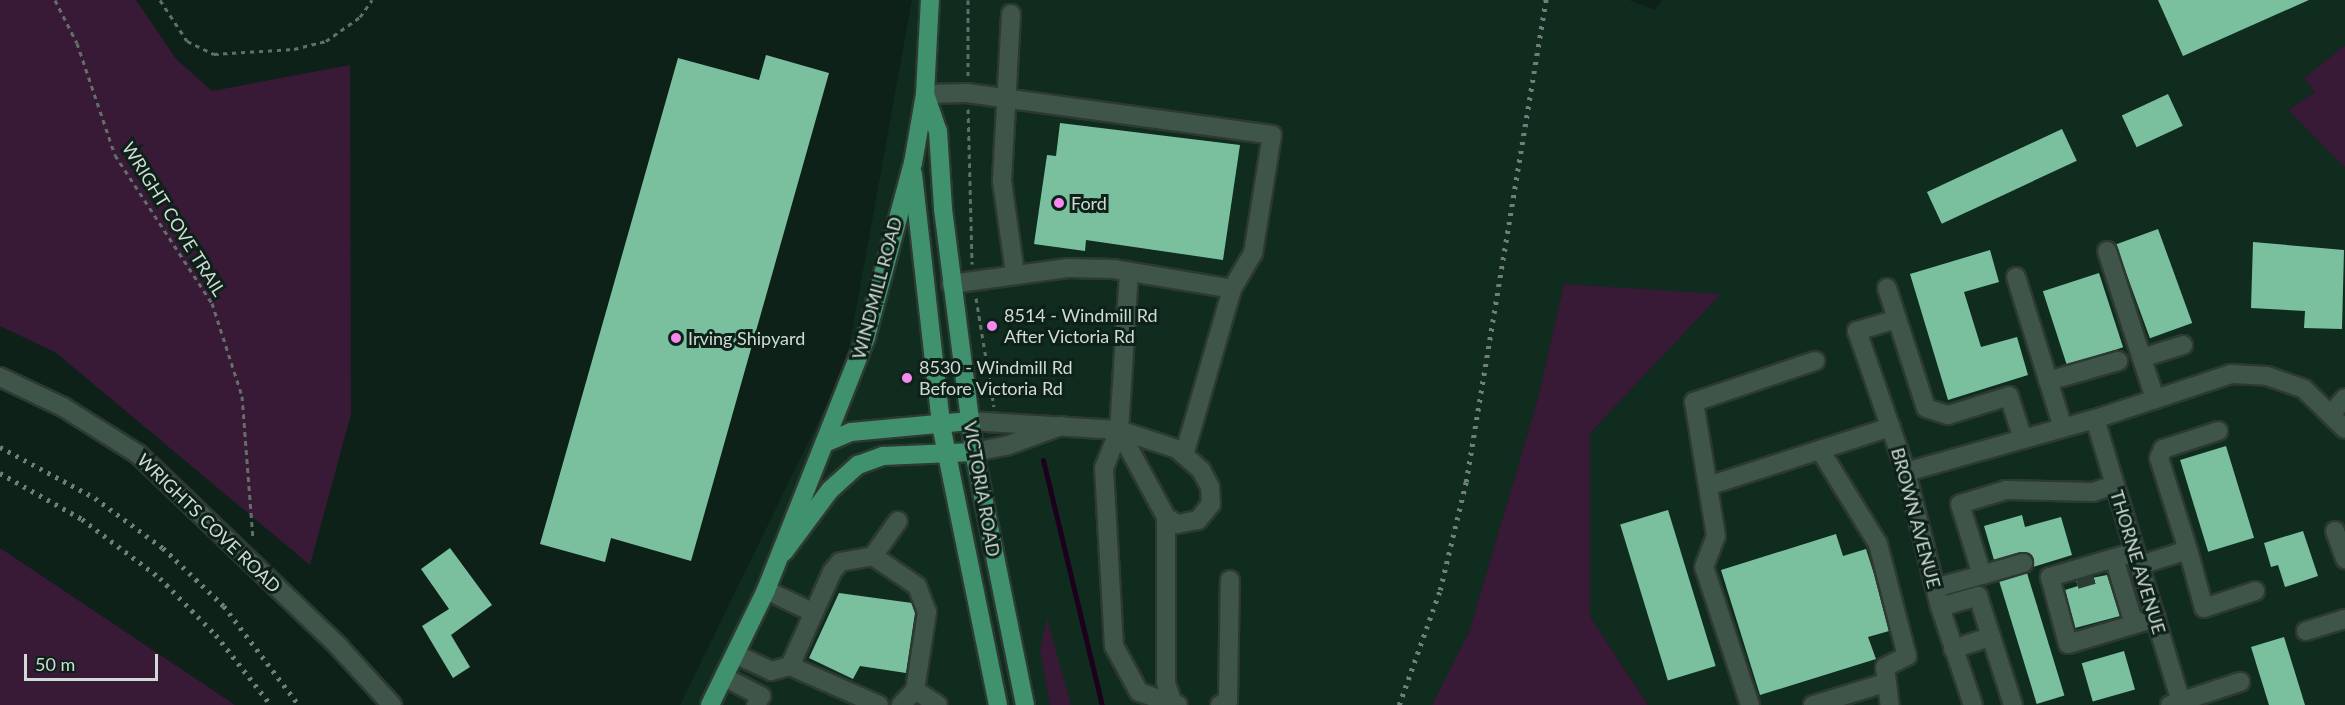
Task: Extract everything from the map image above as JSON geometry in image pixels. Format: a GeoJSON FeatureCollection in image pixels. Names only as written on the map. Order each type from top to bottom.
{"type":"FeatureCollection","features":[{"type":"Feature","properties":{"kind":"main road","name":"WINDMILL ROAD"},"geometry":{"type":"LineString","coordinates":[[710,705],[766,590],[774,563],[866,337],[913,163],[925,94],[930,0]]}},
{"type":"Feature","properties":{"kind":"main road","name":"VICTORIA ROAD"},"geometry":{"type":"LineString","coordinates":[[925,94],[939,131],[951,284],[974,452],[1025,705]]}},
{"type":"Feature","properties":{"kind":"main road","name":"VICTORIA ROAD"},"geometry":{"type":"LineString","coordinates":[[913,163],[941,424],[998,705]]}},
{"type":"Feature","properties":{"kind":"main road"},"geometry":{"type":"LineString","coordinates":[[825,442],[851,432],[969,421]]}},
{"type":"Feature","properties":{"kind":"main road","name":"WINDMILL ROAD"},"geometry":{"type":"LineString","coordinates":[[774,563],[830,490],[858,465],[883,456],[974,452]]}},
{"type":"Feature","properties":{"kind":"street"},"geometry":{"type":"LineString","coordinates":[[1011,14],[1004,100],[1002,181],[1015,273]]}},
{"type":"Feature","properties":{"kind":"street"},"geometry":{"type":"LineString","coordinates":[[925,94],[967,93],[1004,100],[1272,135],[1252,253],[1233,289],[1184,455]]}},
{"type":"Feature","properties":{"kind":"street"},"geometry":{"type":"LineString","coordinates":[[2107,251],[2155,399]]}},
{"type":"Feature","properties":{"kind":"street"},"geometry":{"type":"LineString","coordinates":[[951,284],[1068,267],[1129,272],[1233,289]]}},
{"type":"Feature","properties":{"kind":"street"},"geometry":{"type":"LineString","coordinates":[[1129,272],[1119,430],[1104,468],[1114,646],[1139,692],[1175,704]]}},
{"type":"Feature","properties":{"kind":"street"},"geometry":{"type":"LineString","coordinates":[[2016,277],[2063,428]]}},
{"type":"Feature","properties":{"kind":"street"},"geometry":{"type":"LineString","coordinates":[[1887,288],[1926,408],[1948,415],[2009,396],[2023,439]]}},
{"type":"Feature","properties":{"kind":"street","name":"BROWN AVENUE"},"geometry":{"type":"LineString","coordinates":[[1897,319],[1857,331],[1906,472],[1940,607],[1973,705]]}},
{"type":"Feature","properties":{"kind":"street"},"geometry":{"type":"LineString","coordinates":[[2142,358],[2183,345]]}},
{"type":"Feature","properties":{"kind":"street"},"geometry":{"type":"LineString","coordinates":[[1750,705],[1704,567],[1716,536],[1711,485],[1694,402],[1815,361]]}},
{"type":"Feature","properties":{"kind":"street"},"geometry":{"type":"LineString","coordinates":[[2048,381],[2118,361]]}},
{"type":"Feature","properties":{"kind":"street"},"geometry":{"type":"LineString","coordinates":[[1906,472],[2095,419],[2231,374],[2267,376],[2304,389],[2332,413],[2345,429]]}},
{"type":"Feature","properties":{"kind":"street","name":"WRIGHTS COVE ROAD"},"geometry":{"type":"LineString","coordinates":[[0,377],[63,407],[138,454],[254,565],[392,705]]}},
{"type":"Feature","properties":{"kind":"street"},"geometry":{"type":"LineString","coordinates":[[2332,413],[2345,398]]}},
{"type":"Feature","properties":{"kind":"street","name":"THORNE AVENUE"},"geometry":{"type":"LineString","coordinates":[[2095,419],[2156,618],[2178,704]]}},
{"type":"Feature","properties":{"kind":"street"},"geometry":{"type":"LineString","coordinates":[[969,421],[1068,423],[1119,430],[1151,438],[1184,455],[1201,470],[1210,487],[1211,504],[1198,520],[1177,524],[1166,517]]}},
{"type":"Feature","properties":{"kind":"street"},"geometry":{"type":"LineString","coordinates":[[974,452],[1017,443],[1068,423]]}},
{"type":"Feature","properties":{"kind":"street"},"geometry":{"type":"LineString","coordinates":[[1711,485],[1891,428]]}},
{"type":"Feature","properties":{"kind":"street"},"geometry":{"type":"LineString","coordinates":[[1119,430],[1166,517],[1166,683],[1175,704]]}},
{"type":"Feature","properties":{"kind":"street"},"geometry":{"type":"LineString","coordinates":[[2218,431],[2163,449],[2159,458],[2204,608],[2255,591]]}},
{"type":"Feature","properties":{"kind":"street"},"geometry":{"type":"LineString","coordinates":[[1820,450],[1878,544],[1907,656],[1885,667],[1885,683],[1890,705]]}},
{"type":"Feature","properties":{"kind":"street"},"geometry":{"type":"LineString","coordinates":[[1982,575],[1960,504],[2006,490],[2093,492],[2115,485]]}},
{"type":"Feature","properties":{"kind":"street"},"geometry":{"type":"LineString","coordinates":[[789,666],[840,562],[873,556],[898,521]]}},
{"type":"Feature","properties":{"kind":"street"},"geometry":{"type":"LineString","coordinates":[[2335,531],[2345,559]]}},
{"type":"Feature","properties":{"kind":"street"},"geometry":{"type":"LineString","coordinates":[[2156,618],[2068,644],[2050,577],[2076,577],[2110,560],[2138,559],[2188,550]]}},
{"type":"Feature","properties":{"kind":"street"},"geometry":{"type":"LineString","coordinates":[[873,556],[917,586],[924,596],[927,612],[915,690],[901,705]]}},
{"type":"Feature","properties":{"kind":"street"},"geometry":{"type":"LineString","coordinates":[[2076,577],[2110,560]]}},
{"type":"Feature","properties":{"kind":"street"},"geometry":{"type":"LineString","coordinates":[[2110,560],[2134,624]]}},
{"type":"Feature","properties":{"kind":"street"},"geometry":{"type":"LineString","coordinates":[[1935,588],[2023,563]]}},
{"type":"Feature","properties":{"kind":"street"},"geometry":{"type":"LineString","coordinates":[[1220,705],[1228,701],[1230,580]]}},
{"type":"Feature","properties":{"kind":"street"},"geometry":{"type":"LineString","coordinates":[[766,590],[814,614]]}},
{"type":"Feature","properties":{"kind":"street"},"geometry":{"type":"LineString","coordinates":[[1940,607],[1978,596],[2013,705]]}},
{"type":"Feature","properties":{"kind":"street"},"geometry":{"type":"LineString","coordinates":[[2306,631],[2345,619]]}},
{"type":"Feature","properties":{"kind":"street"},"geometry":{"type":"LineString","coordinates":[[1953,649],[1991,637]]}},
{"type":"Feature","properties":{"kind":"street"},"geometry":{"type":"LineString","coordinates":[[735,654],[771,671],[789,666],[879,705]]}},
{"type":"Feature","properties":{"kind":"street"},"geometry":{"type":"LineString","coordinates":[[724,677],[760,696],[756,705]]}},
{"type":"Feature","properties":{"kind":"street"},"geometry":{"type":"LineString","coordinates":[[2178,704],[2240,682]]}},
{"type":"Feature","properties":{"kind":"street"},"geometry":{"type":"LineString","coordinates":[[1818,704],[1885,683]]}},
{"type":"Feature","properties":{"kind":"street"},"geometry":{"type":"LineString","coordinates":[[915,690],[938,705]]}},
{"type":"Feature","properties":{"kind":"path","name":"WRIGHT COVE TRAIL"},"geometry":{"type":"LineString","coordinates":[[54,0],[77,43],[115,155],[212,303],[242,396],[252,473],[254,565]]}},
{"type":"Feature","properties":{"kind":"path"},"geometry":{"type":"LineString","coordinates":[[160,0],[187,41],[214,54],[294,49],[326,41],[360,17],[372,0]]}},
{"type":"Feature","properties":{"kind":"path"},"geometry":{"type":"LineString","coordinates":[[968,0],[967,93],[972,274]]}},
{"type":"Feature","properties":{"kind":"path"},"geometry":{"type":"LineString","coordinates":[[976,296],[996,420]]}},
{"type":"Feature","properties":{"kind":"shaded area"},"geometry":{"type":"Polygon","coordinates":[[[0,0],[136,0],[176,59],[212,91],[350,65],[351,414],[310,565],[55,352],[0,326],[0,0]]]}},
{"type":"Feature","properties":{"kind":"shaded area"},"geometry":{"type":"Polygon","coordinates":[[[912,0],[1629,0],[1655,10],[1662,0],[2345,0],[2345,45],[2304,78],[2315,92],[2288,110],[2345,168],[2345,705],[1648,705],[1590,616],[1590,433],[1720,295],[1564,284],[1537,402],[1469,632],[1432,705],[680,705],[846,365],[912,0]]]}},
{"type":"Feature","properties":{"kind":"shaded area"},"geometry":{"type":"Polygon","coordinates":[[[2345,45],[2345,168],[2288,110],[2315,92],[2304,78],[2345,45]]]}},
{"type":"Feature","properties":{"kind":"shaded area"},"geometry":{"type":"Polygon","coordinates":[[[1564,284],[1721,294],[1590,433],[1590,616],[1648,705],[1432,705],[1469,632],[1537,402],[1564,284]]]}},
{"type":"Feature","properties":{"kind":"shaded area"},"geometry":{"type":"Polygon","coordinates":[[[0,548],[235,705],[0,705],[0,548]]]}},
{"type":"Feature","properties":{"kind":"shaded area"},"geometry":{"type":"Polygon","coordinates":[[[1047,618],[1071,705],[1050,705],[1040,650],[1047,618]]]}},
{"type":"Feature","properties":{"kind":"building"},"geometry":{"type":"Polygon","coordinates":[[[2158,0],[2309,0],[2183,56],[2158,0]]]}},
{"type":"Feature","properties":{"kind":"building","name":"Irving Shipyard"},"geometry":{"type":"Polygon","coordinates":[[[766,55],[829,73],[691,561],[611,538],[605,562],[540,544],[678,58],[759,80],[766,55]]]}},
{"type":"Feature","properties":{"kind":"building"},"geometry":{"type":"Polygon","coordinates":[[[2168,94],[2183,126],[2137,147],[2122,116],[2168,94]]]}},
{"type":"Feature","properties":{"kind":"building"},"geometry":{"type":"Polygon","coordinates":[[[1060,123],[1240,145],[1223,260],[1086,240],[1085,251],[1034,244],[1047,155],[1056,156],[1060,123]]]}},
{"type":"Feature","properties":{"kind":"building"},"geometry":{"type":"Polygon","coordinates":[[[2062,129],[2077,161],[1942,224],[1927,192],[2062,129]]]}},
{"type":"Feature","properties":{"kind":"building"},"geometry":{"type":"Polygon","coordinates":[[[2158,229],[2192,323],[2150,338],[2116,244],[2158,229]]]}},
{"type":"Feature","properties":{"kind":"building"},"geometry":{"type":"Polygon","coordinates":[[[2253,242],[2344,250],[2342,329],[2304,328],[2305,311],[2251,308],[2253,242]]]}},
{"type":"Feature","properties":{"kind":"building"},"geometry":{"type":"Polygon","coordinates":[[[1990,250],[1999,282],[1964,292],[1981,347],[2017,337],[2028,375],[1948,400],[1910,274],[1990,250]]]}},
{"type":"Feature","properties":{"kind":"building"},"geometry":{"type":"Polygon","coordinates":[[[2099,273],[2123,347],[2067,365],[2043,291],[2099,273]]]}},
{"type":"Feature","properties":{"kind":"building"},"geometry":{"type":"Polygon","coordinates":[[[2226,446],[2254,538],[2208,552],[2180,460],[2226,446]]]}},
{"type":"Feature","properties":{"kind":"building"},"geometry":{"type":"Polygon","coordinates":[[[1668,510],[1716,666],[1668,680],[1620,525],[1668,510]]]}},
{"type":"Feature","properties":{"kind":"building"},"geometry":{"type":"Polygon","coordinates":[[[2022,515],[2025,527],[2061,517],[2072,555],[2033,567],[2034,559],[2025,552],[1994,560],[1984,526],[2022,515]]]}},
{"type":"Feature","properties":{"kind":"building"},"geometry":{"type":"Polygon","coordinates":[[[2303,531],[2318,576],[2285,587],[2278,565],[2271,567],[2264,543],[2303,531]]]}},
{"type":"Feature","properties":{"kind":"building"},"geometry":{"type":"Polygon","coordinates":[[[1836,534],[1843,556],[1866,549],[1874,574],[1889,631],[1868,637],[1876,659],[1760,695],[1721,570],[1836,534]]]}},
{"type":"Feature","properties":{"kind":"building"},"geometry":{"type":"Polygon","coordinates":[[[450,548],[492,605],[451,635],[470,667],[453,678],[422,626],[449,609],[421,569],[450,548]]]}},
{"type":"Feature","properties":{"kind":"building"},"geometry":{"type":"Polygon","coordinates":[[[2027,573],[2064,695],[2037,704],[1999,581],[2027,573]]]}},
{"type":"Feature","properties":{"kind":"building"},"geometry":{"type":"Polygon","coordinates":[[[2107,575],[2120,616],[2075,628],[2065,590],[2078,586],[2076,581],[2107,575]]]}},
{"type":"Feature","properties":{"kind":"building"},"geometry":{"type":"Polygon","coordinates":[[[839,593],[912,603],[915,613],[906,673],[860,666],[853,679],[809,658],[839,593]]]}},
{"type":"Feature","properties":{"kind":"building"},"geometry":{"type":"Polygon","coordinates":[[[2284,637],[2305,705],[2269,705],[2251,647],[2284,637]]]}},
{"type":"Feature","properties":{"kind":"building"},"geometry":{"type":"Polygon","coordinates":[[[2124,651],[2135,689],[2093,702],[2082,663],[2124,651]]]}},
{"type":"Feature","properties":{"kind":"waterway"},"geometry":{"type":"LineString","coordinates":[[1043,460],[1102,705]]}},
{"type":"Feature","properties":{"kind":"tunnel"},"geometry":{"type":"LineString","coordinates":[[2076,580],[2093,575]]}},
{"type":"Feature","properties":{"kind":"railway"},"geometry":{"type":"LineString","coordinates":[[1399,705],[1440,590],[1466,482],[1546,0]]}},
{"type":"Feature","properties":{"kind":"railway"},"geometry":{"type":"LineString","coordinates":[[0,447],[95,498],[163,548],[224,606],[299,705]]}},
{"type":"Feature","properties":{"kind":"railway"},"geometry":{"type":"LineString","coordinates":[[0,473],[82,519],[160,578],[216,635],[271,705]]}},
{"type":"Feature","properties":{"kind":"place","name":"Ford"},"geometry":{"type":"Point","coordinates":[1059,203]}},
{"type":"Feature","properties":{"kind":"place","name":"8514 - Windmill Rd After Victoria Rd"},"geometry":{"type":"Point","coordinates":[992,326]}},
{"type":"Feature","properties":{"kind":"place","name":"Irving Shipyard"},"geometry":{"type":"Point","coordinates":[676,338]}},
{"type":"Feature","properties":{"kind":"place","name":"8530 - Windmill Rd Before Victoria Rd"},"geometry":{"type":"Point","coordinates":[907,378]}}]}
